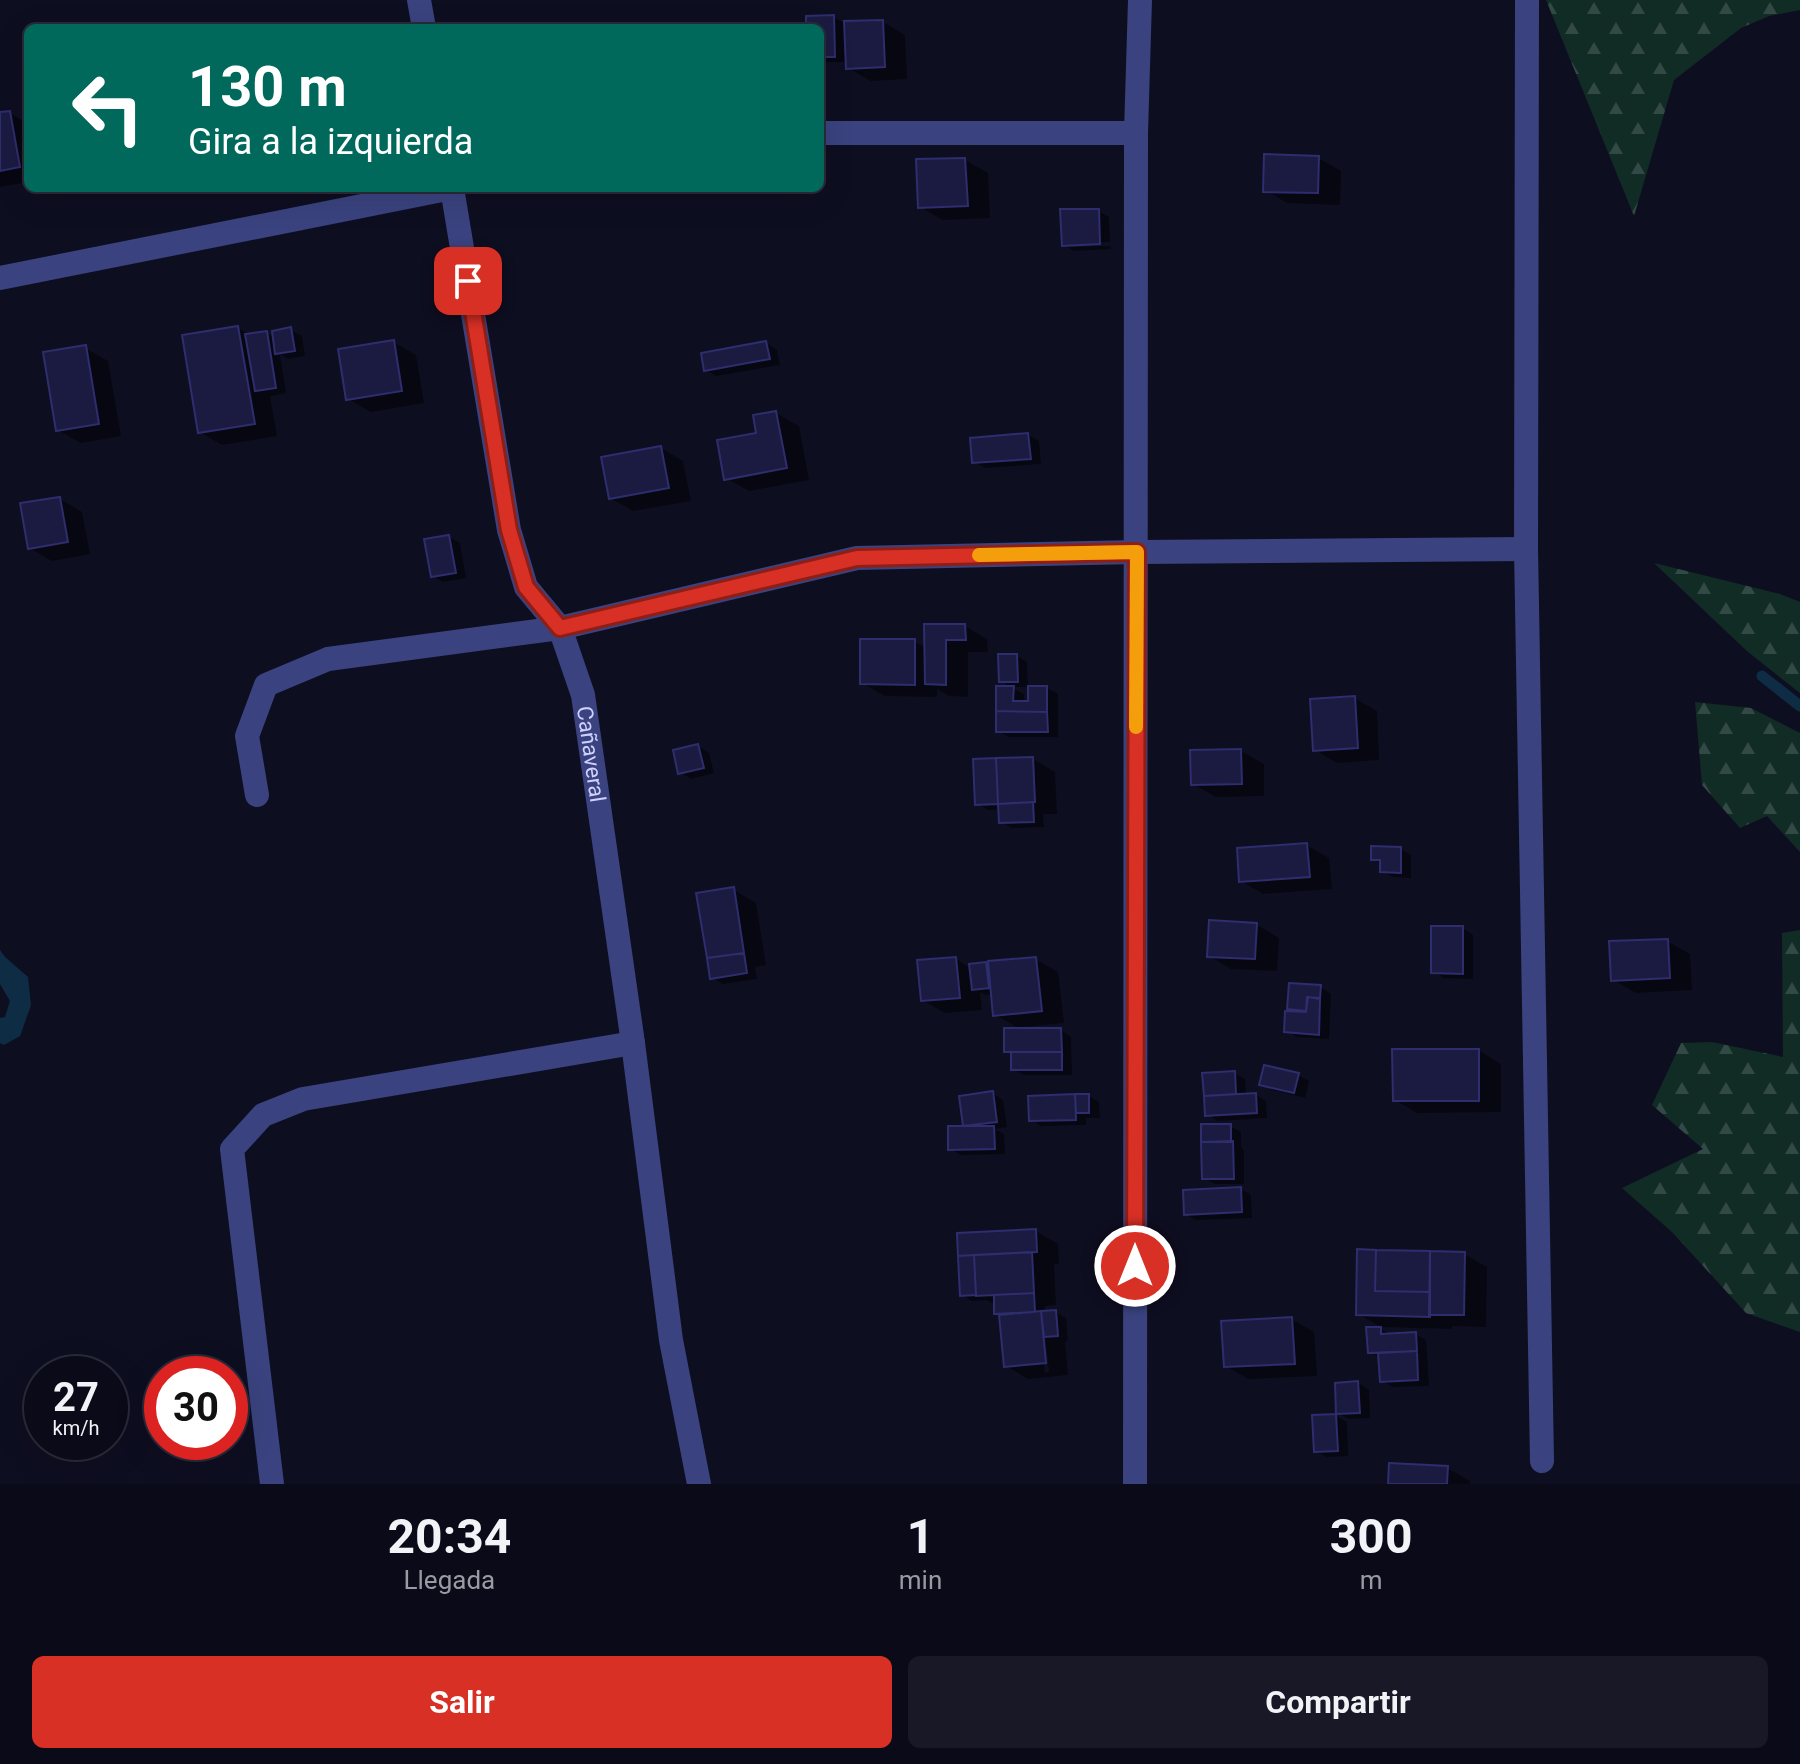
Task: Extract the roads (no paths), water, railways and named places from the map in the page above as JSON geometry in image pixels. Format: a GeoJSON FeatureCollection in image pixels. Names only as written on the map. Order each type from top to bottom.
{"type":"FeatureCollection","features":[{"type":"Feature","properties":{"kind":"street"},"geometry":{"type":"LineString","coordinates":[[419,0],[423,24]]}},
{"type":"Feature","properties":{"kind":"street"},"geometry":{"type":"LineString","coordinates":[[1135,1484],[1136,133],[1140,0]]}},
{"type":"Feature","properties":{"kind":"street"},"geometry":{"type":"LineString","coordinates":[[1527,0],[1526,549],[1542,1461]]}},
{"type":"Feature","properties":{"kind":"street"},"geometry":{"type":"LineString","coordinates":[[824,133],[1136,133]]}},
{"type":"Feature","properties":{"kind":"street"},"geometry":{"type":"LineString","coordinates":[[0,278],[432,192]]}},
{"type":"Feature","properties":{"kind":"street","name":"Cañaveral"},"geometry":{"type":"LineString","coordinates":[[453,192],[509,530],[526,587],[560,628],[583,695],[633,1043],[671,1340],[699,1484]]}},
{"type":"Feature","properties":{"kind":"street"},"geometry":{"type":"LineString","coordinates":[[257,795],[247,736],[266,685],[328,659],[560,628],[857,558],[1526,549]]}},
{"type":"Feature","properties":{"kind":"street"},"geometry":{"type":"LineString","coordinates":[[272,1484],[232,1149],[263,1115],[303,1099],[633,1043]]}},
{"type":"Feature","properties":{"kind":"water"},"geometry":{"type":"Polygon","coordinates":[[[0,950],[28,977],[31,1005],[20,1036],[4,1045],[0,1043],[0,1018],[5,1017],[10,1001],[0,984],[0,950]]]}},
{"type":"Feature","properties":{"kind":"waterway"},"geometry":{"type":"LineString","coordinates":[[1762,676],[1800,706]]}}]}
